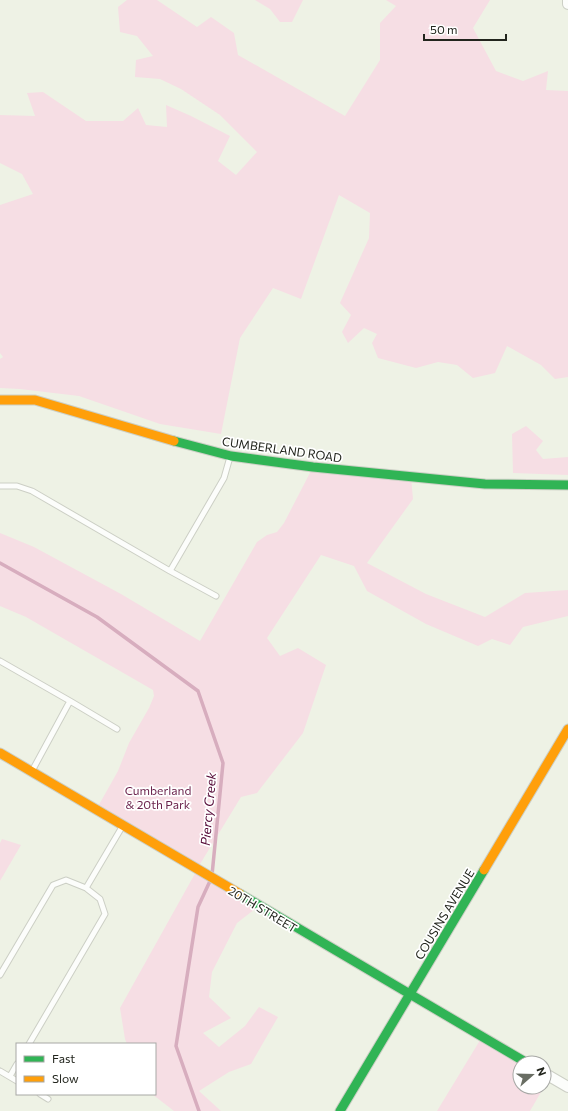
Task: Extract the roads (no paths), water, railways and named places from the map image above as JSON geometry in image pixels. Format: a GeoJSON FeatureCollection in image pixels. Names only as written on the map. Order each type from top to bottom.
{"type":"FeatureCollection","features":[{"type":"Feature","properties":{"kind":"street","name":"CUMBERLAND ROAD"},"geometry":{"type":"LineString","coordinates":[[0,400],[35,400],[153,435],[231,456],[313,467],[485,484],[568,485]]}},
{"type":"Feature","properties":{"kind":"street","name":"COUSINS AVENUE"},"geometry":{"type":"LineString","coordinates":[[340,1111],[568,729]]}},
{"type":"Feature","properties":{"kind":"street","name":"20TH STREET"},"geometry":{"type":"LineString","coordinates":[[0,753],[513,1055]]}},
{"type":"Feature","properties":{"kind":"street"},"geometry":{"type":"LineString","coordinates":[[552,1078],[568,1087]]}},
{"type":"Feature","properties":{"kind":"lane"},"geometry":{"type":"LineString","coordinates":[[170,571],[224,478],[231,456]]}},
{"type":"Feature","properties":{"kind":"lane"},"geometry":{"type":"LineString","coordinates":[[0,486],[17,486],[32,491],[216,596]]}},
{"type":"Feature","properties":{"kind":"lane"},"geometry":{"type":"LineString","coordinates":[[0,661],[117,729]]}},
{"type":"Feature","properties":{"kind":"lane"},"geometry":{"type":"LineString","coordinates":[[32,772],[70,701]]}},
{"type":"Feature","properties":{"kind":"lane"},"geometry":{"type":"LineString","coordinates":[[86,888],[123,826]]}},
{"type":"Feature","properties":{"kind":"lane"},"geometry":{"type":"LineString","coordinates":[[0,975],[53,885],[66,880],[86,888],[100,900],[105,914],[30,1043]]}},
{"type":"Feature","properties":{"kind":"lane"},"geometry":{"type":"LineString","coordinates":[[10,1076],[16,1066]]}},
{"type":"Feature","properties":{"kind":"lane"},"geometry":{"type":"LineString","coordinates":[[0,1071],[16,1080]]}},
{"type":"Feature","properties":{"kind":"lane"},"geometry":{"type":"LineString","coordinates":[[42,1095],[48,1099]]}},
{"type":"Feature","properties":{"kind":"waterway","name":"Piercy Creek"},"geometry":{"type":"LineString","coordinates":[[0,563],[97,617],[198,691],[223,763],[212,875]]}},
{"type":"Feature","properties":{"kind":"waterway","name":"Piercy Creek"},"geometry":{"type":"LineString","coordinates":[[199,1111],[176,1046],[198,907],[210,881]]}},
{"type":"Feature","properties":{"kind":"park label","name":"Cumberland & 20th Park"},"geometry":{"type":"Point","coordinates":[158,797]}}]}
